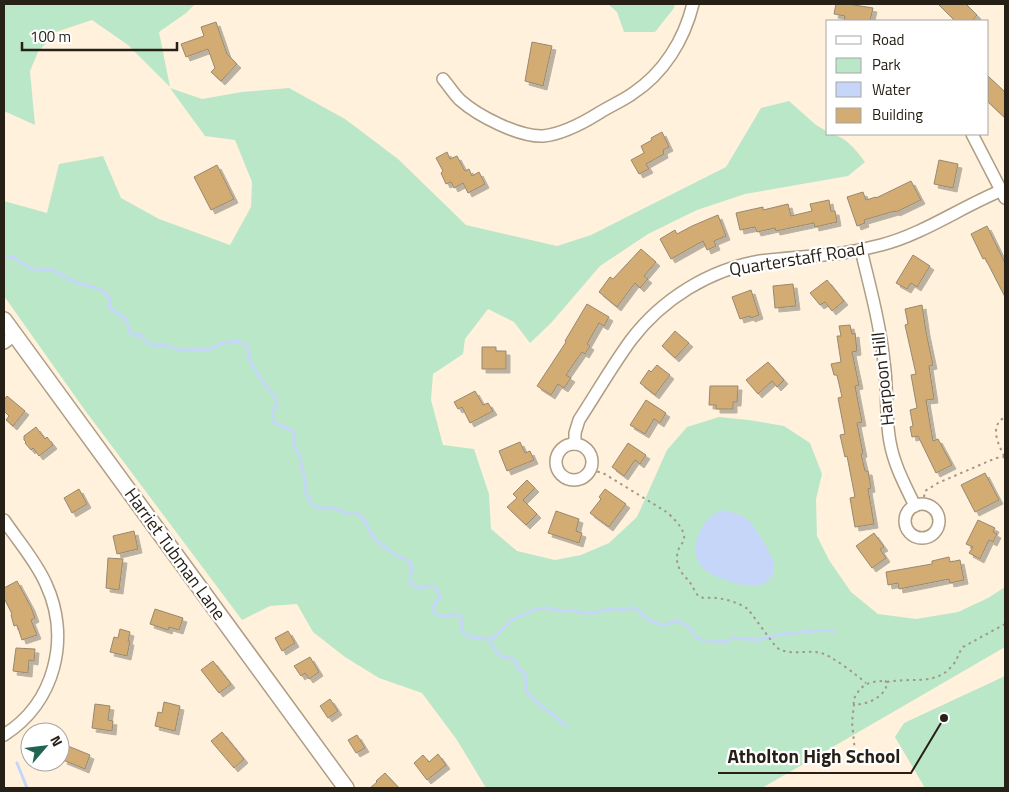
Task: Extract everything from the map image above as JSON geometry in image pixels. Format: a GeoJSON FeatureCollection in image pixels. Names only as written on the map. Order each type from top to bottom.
{"type":"FeatureCollection","features":[{"type":"Feature","properties":{"kind":"street"},"geometry":{"type":"LineString","coordinates":[[444,79],[459,99],[471,109],[496,122],[521,133],[534,136],[555,134],[590,118],[634,93],[648,81],[669,59],[677,46],[685,30],[693,4]]}},
{"type":"Feature","properties":{"kind":"street"},"geometry":{"type":"LineString","coordinates":[[973,135],[1004,192]]}},
{"type":"Feature","properties":{"kind":"street","name":"Quarterstaff Road"},"geometry":{"type":"LineString","coordinates":[[575,444],[575,433],[579,420],[631,340],[654,314],[685,290],[708,277],[740,265],[834,254],[884,245],[922,230],[978,200],[1004,192]]}},
{"type":"Feature","properties":{"kind":"street","name":"Harpoon Hill"},"geometry":{"type":"LineString","coordinates":[[861,250],[882,341],[890,442],[898,470],[918,505]]}},
{"type":"Feature","properties":{"kind":"street","name":"Harriet Tubman Lane"},"geometry":{"type":"LineString","coordinates":[[4,320],[9,339],[346,788]]}},
{"type":"Feature","properties":{"kind":"street"},"geometry":{"type":"LineString","coordinates":[[575,444],[589,451],[592,465],[588,475],[576,480],[570,480],[559,472],[557,457],[564,447],[575,444]]}},
{"type":"Feature","properties":{"kind":"street"},"geometry":{"type":"LineString","coordinates":[[4,520],[46,583],[53,601],[58,631],[58,647],[53,670],[46,686],[37,703],[26,717],[4,735]]}},
{"type":"Feature","properties":{"kind":"path"},"geometry":{"type":"LineString","coordinates":[[918,505],[926,491],[938,483],[982,463],[1004,456],[996,436],[996,430],[998,423],[1005,417]]}},
{"type":"Feature","properties":{"kind":"path"},"geometry":{"type":"LineString","coordinates":[[591,470],[603,473],[673,517],[684,537],[677,555],[678,566],[700,597],[714,597],[743,606],[748,609],[781,651],[820,652],[866,683]]}},
{"type":"Feature","properties":{"kind":"path"},"geometry":{"type":"LineString","coordinates":[[855,752],[852,722],[853,701],[859,690],[866,683],[937,678],[954,665],[963,647],[1005,624]]}},
{"type":"Feature","properties":{"kind":"path"},"geometry":{"type":"LineString","coordinates":[[854,704],[864,703],[880,695],[886,690],[887,682]]}},
{"type":"Feature","properties":{"kind":"green space"},"geometry":{"type":"Polygon","coordinates":[[[4,4],[195,4],[186,13],[159,32],[170,87],[128,45],[92,20],[56,32],[38,52],[30,71],[35,125],[4,111],[4,4]]]}},
{"type":"Feature","properties":{"kind":"green space"},"geometry":{"type":"Polygon","coordinates":[[[608,4],[675,4],[674,8],[655,32],[624,32],[617,12],[608,4]]]}},
{"type":"Feature","properties":{"kind":"green space"},"geometry":{"type":"Polygon","coordinates":[[[170,88],[202,99],[242,92],[289,88],[345,119],[398,159],[466,225],[557,246],[591,235],[726,167],[761,108],[789,101],[816,125],[826,131],[826,135],[834,135],[849,144],[865,162],[848,176],[745,194],[697,210],[648,234],[600,266],[551,323],[530,343],[514,322],[488,309],[465,339],[463,354],[433,374],[431,400],[443,445],[474,449],[489,494],[491,529],[517,551],[555,560],[581,555],[609,543],[637,517],[667,450],[687,427],[719,417],[784,426],[810,443],[822,474],[816,499],[817,536],[829,560],[851,592],[878,614],[916,619],[958,612],[988,598],[1005,587],[1005,647],[762,788],[486,788],[457,740],[422,693],[379,678],[345,657],[313,632],[297,604],[270,606],[242,620],[84,409],[4,296],[4,201],[47,213],[59,164],[103,156],[121,198],[159,219],[230,245],[251,207],[252,182],[235,140],[205,136],[170,88]]]}},
{"type":"Feature","properties":{"kind":"green space"},"geometry":{"type":"Polygon","coordinates":[[[1005,676],[1005,788],[925,788],[895,737],[904,723],[1005,676]]]}},
{"type":"Feature","properties":{"kind":"water"},"geometry":{"type":"Polygon","coordinates":[[[724,510],[748,520],[762,540],[774,563],[773,572],[768,581],[754,586],[736,583],[717,577],[704,569],[699,563],[696,556],[696,541],[699,533],[707,520],[714,514],[724,510]]]}},
{"type":"Feature","properties":{"kind":"building"},"geometry":{"type":"Polygon","coordinates":[[[836,4],[873,8],[870,20],[844,20],[845,16],[834,14],[836,4]]]}},
{"type":"Feature","properties":{"kind":"building"},"geometry":{"type":"Polygon","coordinates":[[[938,4],[966,4],[977,15],[973,20],[954,20],[938,4]]]}},
{"type":"Feature","properties":{"kind":"building"},"geometry":{"type":"Polygon","coordinates":[[[216,22],[227,54],[237,64],[221,81],[211,72],[215,68],[208,49],[186,57],[181,44],[204,36],[201,27],[216,22]]]}},
{"type":"Feature","properties":{"kind":"building"},"geometry":{"type":"Polygon","coordinates":[[[532,42],[552,46],[543,86],[525,81],[532,42]]]}},
{"type":"Feature","properties":{"kind":"building"},"geometry":{"type":"Polygon","coordinates":[[[989,77],[1005,92],[1005,118],[989,103],[989,77]]]}},
{"type":"Feature","properties":{"kind":"building"},"geometry":{"type":"Polygon","coordinates":[[[662,132],[669,147],[663,150],[664,154],[646,164],[649,169],[639,174],[631,160],[644,153],[641,146],[662,132]]]}},
{"type":"Feature","properties":{"kind":"building"},"geometry":{"type":"Polygon","coordinates":[[[447,152],[450,159],[457,156],[465,171],[469,169],[472,176],[479,172],[485,184],[468,193],[463,183],[454,188],[451,182],[446,184],[441,173],[443,171],[436,158],[447,152]]]}},
{"type":"Feature","properties":{"kind":"building"},"geometry":{"type":"Polygon","coordinates":[[[939,160],[958,164],[953,188],[934,184],[939,160]]]}},
{"type":"Feature","properties":{"kind":"building"},"geometry":{"type":"Polygon","coordinates":[[[217,165],[234,199],[211,210],[194,177],[217,165]]]}},
{"type":"Feature","properties":{"kind":"building"},"geometry":{"type":"Polygon","coordinates":[[[911,181],[921,200],[896,212],[864,220],[865,223],[857,226],[847,197],[863,192],[866,200],[876,198],[911,181]]]}},
{"type":"Feature","properties":{"kind":"building"},"geometry":{"type":"Polygon","coordinates":[[[829,200],[831,211],[835,211],[837,222],[815,227],[814,223],[776,231],[775,228],[757,232],[755,227],[740,230],[736,213],[763,207],[763,210],[788,204],[791,216],[812,211],[810,204],[829,200]]]}},
{"type":"Feature","properties":{"kind":"building"},"geometry":{"type":"Polygon","coordinates":[[[718,215],[726,236],[714,241],[716,246],[707,250],[703,241],[671,259],[660,239],[675,230],[677,234],[718,215]]]}},
{"type":"Feature","properties":{"kind":"building"},"geometry":{"type":"Polygon","coordinates":[[[987,226],[1005,263],[1005,297],[971,234],[987,226]]]}},
{"type":"Feature","properties":{"kind":"building"},"geometry":{"type":"Polygon","coordinates":[[[641,249],[656,262],[644,276],[648,279],[640,288],[635,283],[617,307],[599,292],[610,277],[613,279],[641,249]]]}},
{"type":"Feature","properties":{"kind":"building"},"geometry":{"type":"Polygon","coordinates":[[[913,255],[930,266],[917,287],[911,283],[907,289],[896,283],[913,255]]]}},
{"type":"Feature","properties":{"kind":"building"},"geometry":{"type":"Polygon","coordinates":[[[827,280],[844,301],[832,311],[825,302],[820,305],[810,293],[827,280]]]}},
{"type":"Feature","properties":{"kind":"building"},"geometry":{"type":"Polygon","coordinates":[[[793,284],[796,306],[775,308],[773,286],[793,284]]]}},
{"type":"Feature","properties":{"kind":"building"},"geometry":{"type":"Polygon","coordinates":[[[751,290],[759,315],[740,319],[732,297],[751,290]]]}},
{"type":"Feature","properties":{"kind":"building"},"geometry":{"type":"Polygon","coordinates":[[[587,304],[609,317],[604,326],[599,323],[587,344],[590,346],[585,354],[582,352],[566,375],[571,378],[564,388],[558,384],[551,395],[537,386],[566,342],[587,304]]]}},
{"type":"Feature","properties":{"kind":"building"},"geometry":{"type":"Polygon","coordinates":[[[922,305],[933,365],[929,366],[934,399],[926,400],[933,441],[938,439],[952,465],[936,473],[918,436],[912,437],[910,427],[913,426],[910,410],[917,408],[911,375],[916,374],[905,325],[908,324],[905,309],[922,305]]]}},
{"type":"Feature","properties":{"kind":"building"},"geometry":{"type":"Polygon","coordinates":[[[850,325],[852,334],[855,333],[857,351],[852,352],[859,385],[855,386],[862,422],[857,423],[863,453],[861,454],[865,471],[868,471],[871,488],[868,489],[874,524],[855,527],[850,498],[855,497],[847,456],[845,457],[840,435],[845,434],[838,398],[842,397],[837,375],[834,375],[831,364],[841,362],[837,336],[841,336],[839,326],[850,325]]]}},
{"type":"Feature","properties":{"kind":"building"},"geometry":{"type":"Polygon","coordinates":[[[675,331],[689,343],[675,358],[662,346],[675,331]]]}},
{"type":"Feature","properties":{"kind":"building"},"geometry":{"type":"Polygon","coordinates":[[[482,347],[496,347],[496,351],[506,351],[506,369],[482,369],[482,347]]]}},
{"type":"Feature","properties":{"kind":"building"},"geometry":{"type":"Polygon","coordinates":[[[768,362],[784,380],[777,387],[772,381],[758,394],[746,380],[768,362]]]}},
{"type":"Feature","properties":{"kind":"building"},"geometry":{"type":"Polygon","coordinates":[[[657,365],[670,375],[655,395],[640,383],[649,370],[651,372],[657,365]]]}},
{"type":"Feature","properties":{"kind":"building"},"geometry":{"type":"Polygon","coordinates":[[[710,386],[738,386],[737,402],[733,402],[733,409],[716,409],[716,405],[709,405],[710,386]]]}},
{"type":"Feature","properties":{"kind":"building"},"geometry":{"type":"Polygon","coordinates":[[[475,391],[483,405],[488,403],[493,411],[470,423],[462,407],[458,409],[454,402],[475,391]]]}},
{"type":"Feature","properties":{"kind":"building"},"geometry":{"type":"Polygon","coordinates":[[[7,396],[25,411],[13,426],[6,420],[9,416],[4,411],[4,400],[7,396]]]}},
{"type":"Feature","properties":{"kind":"building"},"geometry":{"type":"Polygon","coordinates":[[[646,400],[666,413],[660,423],[654,419],[645,434],[630,425],[646,400]]]}},
{"type":"Feature","properties":{"kind":"building"},"geometry":{"type":"Polygon","coordinates":[[[36,427],[45,439],[47,437],[53,445],[39,456],[33,448],[31,450],[24,440],[24,436],[36,427]]]}},
{"type":"Feature","properties":{"kind":"building"},"geometry":{"type":"Polygon","coordinates":[[[520,442],[525,453],[530,451],[534,460],[507,471],[499,451],[520,442]]]}},
{"type":"Feature","properties":{"kind":"building"},"geometry":{"type":"Polygon","coordinates":[[[628,443],[646,455],[640,464],[635,460],[624,476],[612,467],[628,443]]]}},
{"type":"Feature","properties":{"kind":"building"},"geometry":{"type":"Polygon","coordinates":[[[985,473],[999,500],[975,512],[961,485],[985,473]]]}},
{"type":"Feature","properties":{"kind":"building"},"geometry":{"type":"Polygon","coordinates":[[[527,480],[535,488],[523,500],[537,514],[526,525],[507,507],[517,498],[513,494],[527,480]]]}},
{"type":"Feature","properties":{"kind":"building"},"geometry":{"type":"Polygon","coordinates":[[[79,489],[87,504],[72,513],[64,498],[79,489]]]}},
{"type":"Feature","properties":{"kind":"building"},"geometry":{"type":"Polygon","coordinates":[[[605,489],[626,504],[609,527],[590,513],[601,499],[599,497],[605,489]]]}},
{"type":"Feature","properties":{"kind":"building"},"geometry":{"type":"Polygon","coordinates":[[[556,511],[579,519],[576,531],[582,533],[579,543],[548,533],[556,511]]]}},
{"type":"Feature","properties":{"kind":"building"},"geometry":{"type":"Polygon","coordinates":[[[978,520],[995,528],[993,532],[997,534],[993,542],[989,540],[980,559],[969,553],[973,547],[966,544],[978,520]]]}},
{"type":"Feature","properties":{"kind":"building"},"geometry":{"type":"Polygon","coordinates":[[[134,531],[138,549],[117,554],[113,536],[134,531]]]}},
{"type":"Feature","properties":{"kind":"building"},"geometry":{"type":"Polygon","coordinates":[[[874,533],[884,547],[880,549],[886,558],[872,568],[856,546],[874,533]]]}},
{"type":"Feature","properties":{"kind":"building"},"geometry":{"type":"Polygon","coordinates":[[[949,557],[950,562],[960,560],[964,580],[950,583],[949,579],[899,589],[898,583],[888,585],[886,572],[932,564],[932,561],[949,557]]]}},
{"type":"Feature","properties":{"kind":"building"},"geometry":{"type":"Polygon","coordinates":[[[108,558],[123,559],[119,590],[106,588],[108,558]]]}},
{"type":"Feature","properties":{"kind":"building"},"geometry":{"type":"Polygon","coordinates":[[[17,581],[31,607],[35,618],[31,620],[37,635],[22,640],[17,625],[14,626],[12,614],[4,598],[4,588],[17,581]]]}},
{"type":"Feature","properties":{"kind":"building"},"geometry":{"type":"Polygon","coordinates":[[[155,609],[183,618],[179,630],[169,627],[168,630],[150,624],[155,609]]]}},
{"type":"Feature","properties":{"kind":"building"},"geometry":{"type":"Polygon","coordinates":[[[120,629],[130,632],[127,656],[110,652],[114,637],[118,638],[120,629]]]}},
{"type":"Feature","properties":{"kind":"building"},"geometry":{"type":"Polygon","coordinates":[[[288,631],[295,643],[282,651],[275,638],[288,631]]]}},
{"type":"Feature","properties":{"kind":"building"},"geometry":{"type":"Polygon","coordinates":[[[16,648],[35,649],[34,661],[29,660],[28,673],[13,671],[16,648]]]}},
{"type":"Feature","properties":{"kind":"building"},"geometry":{"type":"Polygon","coordinates":[[[310,657],[319,672],[309,679],[305,673],[301,676],[294,666],[310,657]]]}},
{"type":"Feature","properties":{"kind":"building"},"geometry":{"type":"Polygon","coordinates":[[[213,661],[231,684],[219,693],[201,670],[213,661]]]}},
{"type":"Feature","properties":{"kind":"building"},"geometry":{"type":"Polygon","coordinates":[[[330,699],[338,711],[328,718],[320,706],[330,699]]]}},
{"type":"Feature","properties":{"kind":"building"},"geometry":{"type":"Polygon","coordinates":[[[164,702],[180,706],[175,731],[155,726],[158,712],[162,713],[164,702]]]}},
{"type":"Feature","properties":{"kind":"building"},"geometry":{"type":"Polygon","coordinates":[[[95,704],[110,706],[108,720],[113,721],[112,731],[92,728],[95,704]]]}},
{"type":"Feature","properties":{"kind":"building"},"geometry":{"type":"Polygon","coordinates":[[[222,732],[244,759],[234,768],[211,741],[222,732]]]}},
{"type":"Feature","properties":{"kind":"building"},"geometry":{"type":"Polygon","coordinates":[[[357,735],[365,748],[356,753],[348,740],[357,735]]]}},
{"type":"Feature","properties":{"kind":"building"},"geometry":{"type":"Polygon","coordinates":[[[70,747],[90,755],[85,769],[70,763],[70,747]]]}},
{"type":"Feature","properties":{"kind":"building"},"geometry":{"type":"Polygon","coordinates":[[[438,754],[446,765],[427,780],[414,763],[423,755],[429,762],[438,754]]]}},
{"type":"Feature","properties":{"kind":"building"},"geometry":{"type":"Polygon","coordinates":[[[385,773],[399,788],[370,788],[376,781],[385,773]]]}},
{"type":"Feature","properties":{"kind":"waterway"},"geometry":{"type":"LineString","coordinates":[[4,256],[15,258],[23,264],[39,270],[52,270],[80,284],[100,289],[111,301],[109,305],[111,309],[126,320],[131,333],[135,336],[140,334],[151,345],[169,346],[178,350],[211,349],[220,344],[234,341],[246,345],[249,359],[264,384],[275,396],[277,403],[272,414],[273,420],[276,424],[292,430],[294,433],[294,445],[299,454],[306,493],[312,504],[318,508],[332,508],[347,513],[354,512],[362,516],[373,537],[395,555],[408,561],[412,566],[410,581],[413,585],[421,588],[428,586],[436,588],[440,597],[432,608],[436,615],[457,614],[462,619],[462,632],[472,637],[490,640],[499,654],[515,660],[518,668],[525,674],[526,691],[567,726]]}},
{"type":"Feature","properties":{"kind":"waterway"},"geometry":{"type":"LineString","coordinates":[[490,640],[512,620],[536,609],[548,608],[583,613],[593,613],[615,608],[621,610],[635,608],[649,620],[662,625],[678,621],[689,627],[696,637],[702,640],[725,642],[734,638],[758,640],[783,634],[823,630],[835,631]]}},
{"type":"Feature","properties":{"kind":"waterway"},"geometry":{"type":"LineString","coordinates":[[17,763],[27,788]]}},
{"type":"Feature","properties":{"kind":"place","name":"Atholton High School"},"geometry":{"type":"Point","coordinates":[944,718]}}]}
